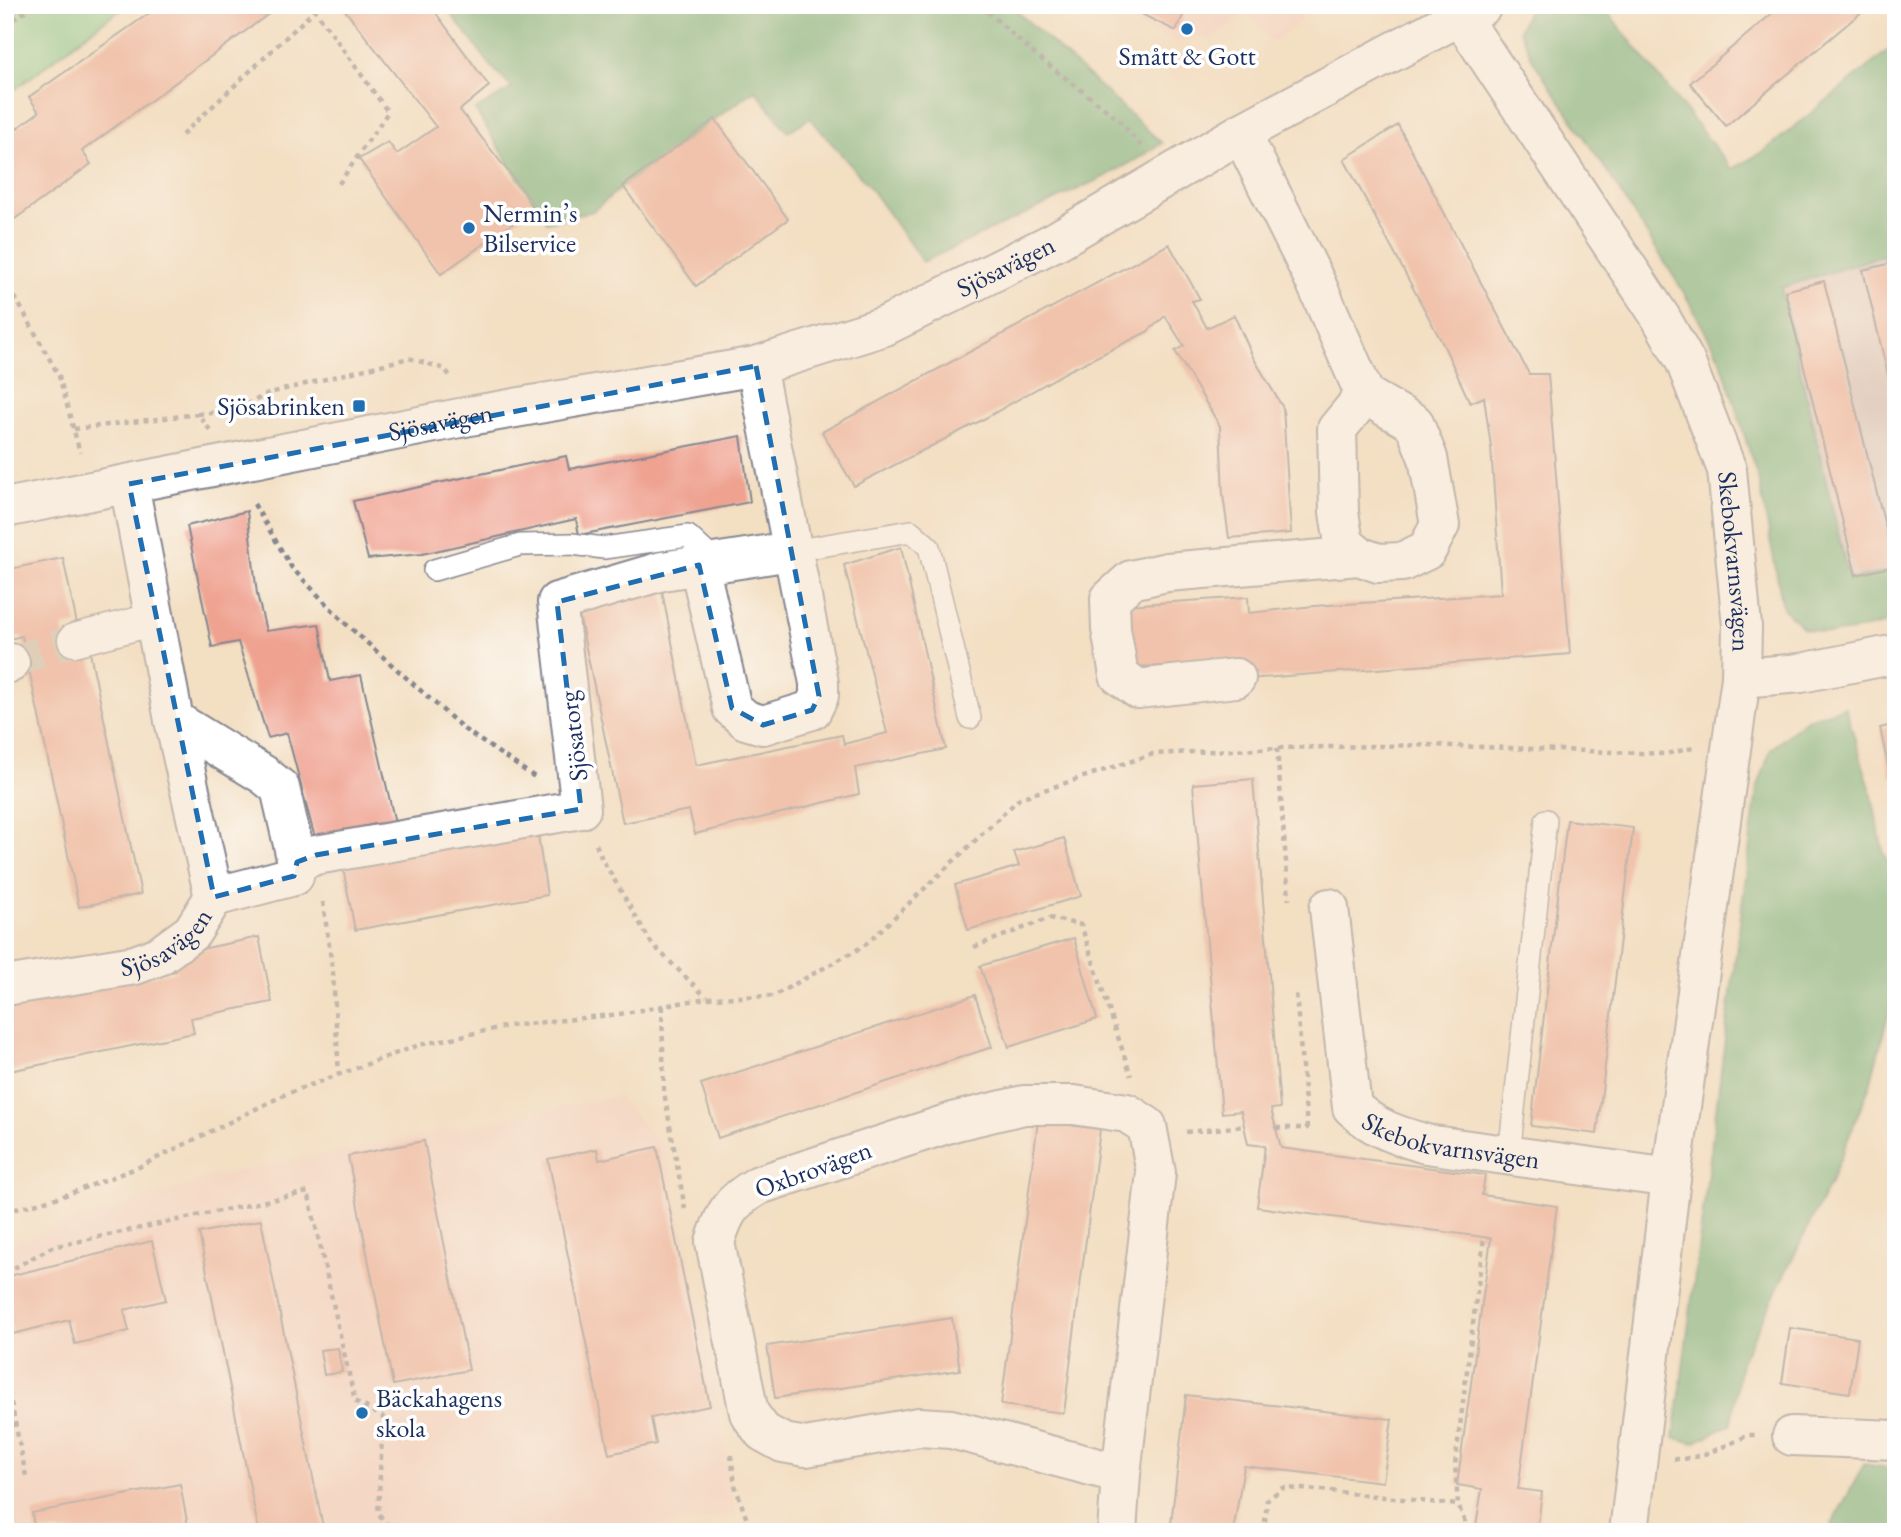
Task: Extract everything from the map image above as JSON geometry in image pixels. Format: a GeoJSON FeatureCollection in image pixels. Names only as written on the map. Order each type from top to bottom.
{"type":"FeatureCollection","features":[{"type":"Feature","properties":{"kind":"street","name":"Sjösavägen"},"geometry":{"type":"LineString","coordinates":[[5,508],[475,415],[756,366],[885,326],[1056,241],[1241,133],[1465,9]]}},
{"type":"Feature","properties":{"kind":"street","name":"Skebokvarnsvägen"},"geometry":{"type":"LineString","coordinates":[[1465,9],[1661,318],[1685,361],[1727,470],[1741,612],[1741,678],[1671,1178],[1629,1532]]}},
{"type":"Feature","properties":{"kind":"street"},"geometry":{"type":"LineString","coordinates":[[1241,133],[1315,281],[1365,395],[1414,423],[1428,458],[1440,525],[1427,550],[1402,562],[1378,563],[1359,556],[1344,543],[1339,512],[1336,429],[1365,395]]}},
{"type":"Feature","properties":{"kind":"street"},"geometry":{"type":"LineString","coordinates":[[708,564],[732,708],[746,720],[763,725],[812,710],[819,696],[819,683],[756,366]]}},
{"type":"Feature","properties":{"kind":"street","name":"Sjösavägen"},"geometry":{"type":"LineString","coordinates":[[5,986],[135,965],[159,956],[192,932],[215,897],[174,720],[129,484]]}},
{"type":"Feature","properties":{"kind":"street","name":"Sjösatorg"},"geometry":{"type":"LineString","coordinates":[[215,897],[294,876],[307,858],[581,808],[558,602],[662,571],[791,551]]}},
{"type":"Feature","properties":{"kind":"street"},"geometry":{"type":"LineString","coordinates":[[1236,678],[1138,689],[1118,675],[1111,629],[1110,599],[1131,580],[1167,572],[1359,556]]}},
{"type":"Feature","properties":{"kind":"street"},"geometry":{"type":"LineString","coordinates":[[74,640],[155,619]]}},
{"type":"Feature","properties":{"kind":"street"},"geometry":{"type":"LineString","coordinates":[[1741,678],[1801,673],[1896,654]]}},
{"type":"Feature","properties":{"kind":"street"},"geometry":{"type":"LineString","coordinates":[[174,720],[264,775],[280,788],[307,858]]}},
{"type":"Feature","properties":{"kind":"street","name":"Skebokvarnsvägen"},"geometry":{"type":"LineString","coordinates":[[1329,908],[1352,1107],[1367,1121],[1389,1133],[1426,1144],[1671,1178]]}},
{"type":"Feature","properties":{"kind":"street","name":"Oxbrovägen"},"geometry":{"type":"LineString","coordinates":[[1121,1474],[951,1429],[919,1427],[806,1447],[783,1444],[764,1432],[749,1413],[715,1242],[723,1217],[738,1197],[759,1185],[956,1121],[1024,1105],[1074,1105],[1127,1113],[1147,1126]]}},
{"type":"Feature","properties":{"kind":"street"},"geometry":{"type":"LineString","coordinates":[[1117,1532],[1121,1474],[1156,1173],[1147,1126]]}},
{"type":"Feature","properties":{"kind":"street"},"geometry":{"type":"LineString","coordinates":[[1792,1436],[1896,1440]]}},
{"type":"Feature","properties":{"kind":"lane"},"geometry":{"type":"LineString","coordinates":[[791,551],[911,531],[929,547],[970,718]]}},
{"type":"Feature","properties":{"kind":"lane"},"geometry":{"type":"LineString","coordinates":[[434,570],[520,545],[572,544],[604,548],[688,536],[708,564]]}},
{"type":"Feature","properties":{"kind":"lane"},"geometry":{"type":"LineString","coordinates":[[1509,1155],[1546,820]]}},
{"type":"Feature","properties":{"kind":"path"},"geometry":{"type":"LineString","coordinates":[[5,25],[35,5]]}},
{"type":"Feature","properties":{"kind":"path"},"geometry":{"type":"LineString","coordinates":[[980,5],[1032,52],[1118,119],[1168,176]]}},
{"type":"Feature","properties":{"kind":"path"},"geometry":{"type":"LineString","coordinates":[[182,135],[315,10],[387,111],[337,188]]}},
{"type":"Feature","properties":{"kind":"path"},"geometry":{"type":"LineString","coordinates":[[5,279],[59,376],[74,429],[87,492]]}},
{"type":"Feature","properties":{"kind":"path"},"geometry":{"type":"LineString","coordinates":[[74,429],[233,411],[270,393],[409,358],[445,369],[475,415]]}},
{"type":"Feature","properties":{"kind":"path"},"geometry":{"type":"LineString","coordinates":[[198,414],[214,436]]}},
{"type":"Feature","properties":{"kind":"path"},"geometry":{"type":"LineString","coordinates":[[254,504],[292,568],[346,624],[465,730],[581,808],[602,859],[652,943],[707,998]]}},
{"type":"Feature","properties":{"kind":"path"},"geometry":{"type":"LineString","coordinates":[[5,1212],[63,1196],[139,1167],[286,1094],[419,1045],[495,1029],[620,1014],[707,998],[773,996],[864,946],[1020,798],[1153,754],[1430,745],[1665,754],[1702,746]]}},
{"type":"Feature","properties":{"kind":"path"},"geometry":{"type":"LineString","coordinates":[[307,858],[333,974],[339,1075]]}},
{"type":"Feature","properties":{"kind":"path"},"geometry":{"type":"LineString","coordinates":[[974,947],[1050,918],[1081,925],[1147,1126],[1166,1134],[1244,1126]]}},
{"type":"Feature","properties":{"kind":"path"},"geometry":{"type":"LineString","coordinates":[[5,1273],[52,1247],[308,1192],[355,1401],[383,1416],[378,1513],[393,1532]]}},
{"type":"Feature","properties":{"kind":"path"},"geometry":{"type":"LineString","coordinates":[[1464,1532],[1465,1522],[1458,1505],[1455,1465],[1484,1237]]}},
{"type":"Feature","properties":{"kind":"path"},"geometry":{"type":"LineString","coordinates":[[5,1373],[26,1476]]}},
{"type":"Feature","properties":{"kind":"path"},"geometry":{"type":"LineString","coordinates":[[1663,1458],[1684,1460],[1749,1435],[1792,1436]]}},
{"type":"Feature","properties":{"kind":"path"},"geometry":{"type":"LineString","coordinates":[[1264,1532],[1267,1500],[1283,1488],[1458,1505]]}},
{"type":"Feature","properties":{"kind":"highlighted area"},"geometry":{"type":"Polygon","coordinates":[[[756,366],[819,696],[812,710],[763,725],[732,708],[699,565],[557,602],[581,809],[316,855],[297,862],[294,876],[214,897],[129,484],[756,366]]]}},
{"type":"Feature","properties":{"kind":"shaded area","name":"Smått & Gott"},"geometry":{"type":"Polygon","coordinates":[[[1098,5],[1301,5],[1301,21],[1273,42],[1247,13],[1212,38],[1199,36],[1178,42],[1098,5]]]}},
{"type":"Feature","properties":{"kind":"shaded area"},"geometry":{"type":"Polygon","coordinates":[[[1884,255],[1896,256],[1896,570],[1849,580],[1781,287],[1884,255]]]}},
{"type":"Feature","properties":{"kind":"shaded area","name":"Bäckahagens skola"},"geometry":{"type":"Polygon","coordinates":[[[618,1096],[666,1150],[701,1311],[736,1515],[616,1532],[5,1532],[5,1243],[26,1239],[213,1176],[618,1096]]]}},
{"type":"Feature","properties":{"kind":"green space"},"geometry":{"type":"Polygon","coordinates":[[[5,5],[128,5],[5,97],[5,5]]]}},
{"type":"Feature","properties":{"kind":"green space"},"geometry":{"type":"Polygon","coordinates":[[[444,5],[1010,5],[1162,143],[1108,175],[923,262],[867,184],[810,118],[788,132],[755,90],[593,211],[547,222],[475,110],[512,88],[492,67],[444,5]]]}},
{"type":"Feature","properties":{"kind":"green space"},"geometry":{"type":"Polygon","coordinates":[[[1537,5],[1602,5],[1732,169],[1763,152],[1896,44],[1896,256],[1884,255],[1781,288],[1849,580],[1896,570],[1896,621],[1829,634],[1803,628],[1783,608],[1760,485],[1721,361],[1686,296],[1534,62],[1519,30],[1528,10],[1537,5]]]}},
{"type":"Feature","properties":{"kind":"green space"},"geometry":{"type":"Polygon","coordinates":[[[1845,707],[1871,791],[1883,851],[1896,875],[1896,985],[1870,1085],[1831,1181],[1741,1362],[1731,1424],[1694,1443],[1674,1438],[1757,789],[1771,749],[1807,719],[1845,707]]]}},
{"type":"Feature","properties":{"kind":"green space"},"geometry":{"type":"Polygon","coordinates":[[[1864,1464],[1896,1469],[1896,1532],[1828,1532],[1864,1464]]]}},
{"type":"Feature","properties":{"kind":"building"},"geometry":{"type":"Polygon","coordinates":[[[161,5],[281,5],[82,151],[91,164],[5,226],[5,137],[39,112],[29,97],[161,5]]]}},
{"type":"Feature","properties":{"kind":"building"},"geometry":{"type":"Polygon","coordinates":[[[341,5],[430,5],[489,86],[460,110],[536,207],[441,274],[359,159],[388,142],[397,154],[436,127],[341,5]]]}},
{"type":"Feature","properties":{"kind":"building"},"geometry":{"type":"Polygon","coordinates":[[[1123,5],[1188,5],[1176,31],[1123,5]]]}},
{"type":"Feature","properties":{"kind":"building"},"geometry":{"type":"Polygon","coordinates":[[[1782,5],[1870,5],[1726,126],[1690,83],[1782,5]]]}},
{"type":"Feature","properties":{"kind":"building"},"geometry":{"type":"Polygon","coordinates":[[[715,119],[788,219],[696,286],[623,186],[715,119]]]}},
{"type":"Feature","properties":{"kind":"building"},"geometry":{"type":"Polygon","coordinates":[[[1398,125],[1529,374],[1548,374],[1570,654],[1248,679],[1249,663],[1131,667],[1128,605],[1248,597],[1249,613],[1501,594],[1491,447],[1484,397],[1470,403],[1444,346],[1344,159],[1398,125]]]}},
{"type":"Feature","properties":{"kind":"building"},"geometry":{"type":"Polygon","coordinates":[[[1169,244],[1200,299],[1192,301],[1207,328],[1234,315],[1253,357],[1283,408],[1291,533],[1229,538],[1223,495],[1220,426],[1175,351],[1184,346],[1165,316],[1147,332],[1068,371],[982,420],[854,486],[822,432],[1169,244]]]}},
{"type":"Feature","properties":{"kind":"building"},"geometry":{"type":"Polygon","coordinates":[[[1896,262],[1896,405],[1895,405],[1863,270],[1896,262]]]}},
{"type":"Feature","properties":{"kind":"building"},"geometry":{"type":"Polygon","coordinates":[[[1824,281],[1895,566],[1856,575],[1785,291],[1824,281]]]}},
{"type":"Feature","properties":{"kind":"building"},"geometry":{"type":"Polygon","coordinates":[[[741,436],[750,502],[579,535],[576,519],[422,554],[368,559],[353,501],[566,456],[569,469],[741,436]]]}},
{"type":"Feature","properties":{"kind":"building"},"geometry":{"type":"Polygon","coordinates":[[[247,511],[257,594],[266,631],[319,624],[330,681],[361,675],[395,823],[375,824],[315,838],[287,733],[268,738],[238,642],[212,647],[187,526],[247,511]]]}},
{"type":"Feature","properties":{"kind":"building"},"geometry":{"type":"Polygon","coordinates":[[[901,547],[946,749],[855,768],[859,794],[695,834],[689,810],[623,823],[579,615],[662,591],[696,765],[842,735],[844,744],[887,733],[844,565],[901,547]]]}},
{"type":"Feature","properties":{"kind":"building"},"geometry":{"type":"Polygon","coordinates":[[[63,558],[77,624],[63,627],[68,653],[89,648],[141,894],[79,907],[22,636],[5,640],[5,570],[63,558]]]}},
{"type":"Feature","properties":{"kind":"building"},"geometry":{"type":"Polygon","coordinates":[[[1896,724],[1896,775],[1890,776],[1880,728],[1896,724]]]}},
{"type":"Feature","properties":{"kind":"building"},"geometry":{"type":"Polygon","coordinates":[[[1253,779],[1280,1108],[1271,1109],[1281,1148],[1485,1175],[1482,1195],[1557,1206],[1518,1489],[1542,1492],[1537,1532],[1475,1532],[1482,1489],[1457,1485],[1491,1238],[1257,1207],[1265,1146],[1248,1144],[1241,1111],[1222,1113],[1193,784],[1253,779]]]}},
{"type":"Feature","properties":{"kind":"building"},"geometry":{"type":"Polygon","coordinates":[[[1567,820],[1633,828],[1597,1134],[1531,1126],[1567,820]]]}},
{"type":"Feature","properties":{"kind":"building"},"geometry":{"type":"Polygon","coordinates":[[[537,828],[547,895],[355,930],[343,868],[537,828]]]}},
{"type":"Feature","properties":{"kind":"building"},"geometry":{"type":"Polygon","coordinates":[[[1064,838],[1081,896],[968,930],[955,885],[1019,866],[1014,852],[1064,838]]]}},
{"type":"Feature","properties":{"kind":"building"},"geometry":{"type":"Polygon","coordinates":[[[259,937],[272,1002],[191,1018],[194,1033],[5,1072],[5,1006],[176,971],[173,955],[259,937]]]}},
{"type":"Feature","properties":{"kind":"building"},"geometry":{"type":"Polygon","coordinates":[[[1074,938],[1097,1019],[1009,1047],[980,966],[1074,938]]]}},
{"type":"Feature","properties":{"kind":"building"},"geometry":{"type":"Polygon","coordinates":[[[975,995],[992,1047],[718,1138],[701,1084],[975,995]]]}},
{"type":"Feature","properties":{"kind":"building"},"geometry":{"type":"Polygon","coordinates":[[[1038,1121],[1100,1129],[1064,1413],[1001,1405],[1038,1121]]]}},
{"type":"Feature","properties":{"kind":"building"},"geometry":{"type":"Polygon","coordinates":[[[424,1141],[469,1370],[393,1385],[348,1156],[424,1141]]]}},
{"type":"Feature","properties":{"kind":"building"},"geometry":{"type":"Polygon","coordinates":[[[657,1147],[710,1406],[651,1418],[656,1444],[609,1454],[548,1159],[597,1149],[599,1160],[657,1147]]]}},
{"type":"Feature","properties":{"kind":"building"},"geometry":{"type":"Polygon","coordinates":[[[261,1220],[324,1532],[259,1532],[199,1233],[261,1220]]]}},
{"type":"Feature","properties":{"kind":"building"},"geometry":{"type":"Polygon","coordinates":[[[152,1241],[166,1300],[124,1310],[129,1331],[75,1344],[69,1320],[13,1334],[5,1302],[5,1277],[152,1241]]]}},
{"type":"Feature","properties":{"kind":"building"},"geometry":{"type":"Polygon","coordinates":[[[952,1318],[960,1370],[775,1398],[767,1346],[952,1318]]]}},
{"type":"Feature","properties":{"kind":"building"},"geometry":{"type":"Polygon","coordinates":[[[1790,1328],[1858,1338],[1850,1393],[1782,1383],[1790,1328]]]}},
{"type":"Feature","properties":{"kind":"building"},"geometry":{"type":"Polygon","coordinates":[[[338,1348],[342,1372],[324,1375],[320,1350],[338,1348]]]}},
{"type":"Feature","properties":{"kind":"building"},"geometry":{"type":"Polygon","coordinates":[[[1186,1395],[1392,1419],[1383,1482],[1244,1466],[1233,1532],[1170,1532],[1186,1395]]]}},
{"type":"Feature","properties":{"kind":"building"},"geometry":{"type":"Polygon","coordinates":[[[180,1484],[189,1532],[35,1532],[32,1513],[180,1484]]]}},
{"type":"Feature","properties":{"kind":"tunnel"},"geometry":{"type":"LineString","coordinates":[[10,663],[74,640]]}},
{"type":"Feature","properties":{"kind":"place","name":"Smått & Gott"},"geometry":{"type":"Point","coordinates":[1187,29]}},
{"type":"Feature","properties":{"kind":"place","name":"Nermin’s Bilservice"},"geometry":{"type":"Point","coordinates":[469,228]}},
{"type":"Feature","properties":{"kind":"place","name":"Sjösabrinken"},"geometry":{"type":"Point","coordinates":[359,406]}},
{"type":"Feature","properties":{"kind":"place","name":"Bäckahagens skola"},"geometry":{"type":"Point","coordinates":[362,1413]}}]}
